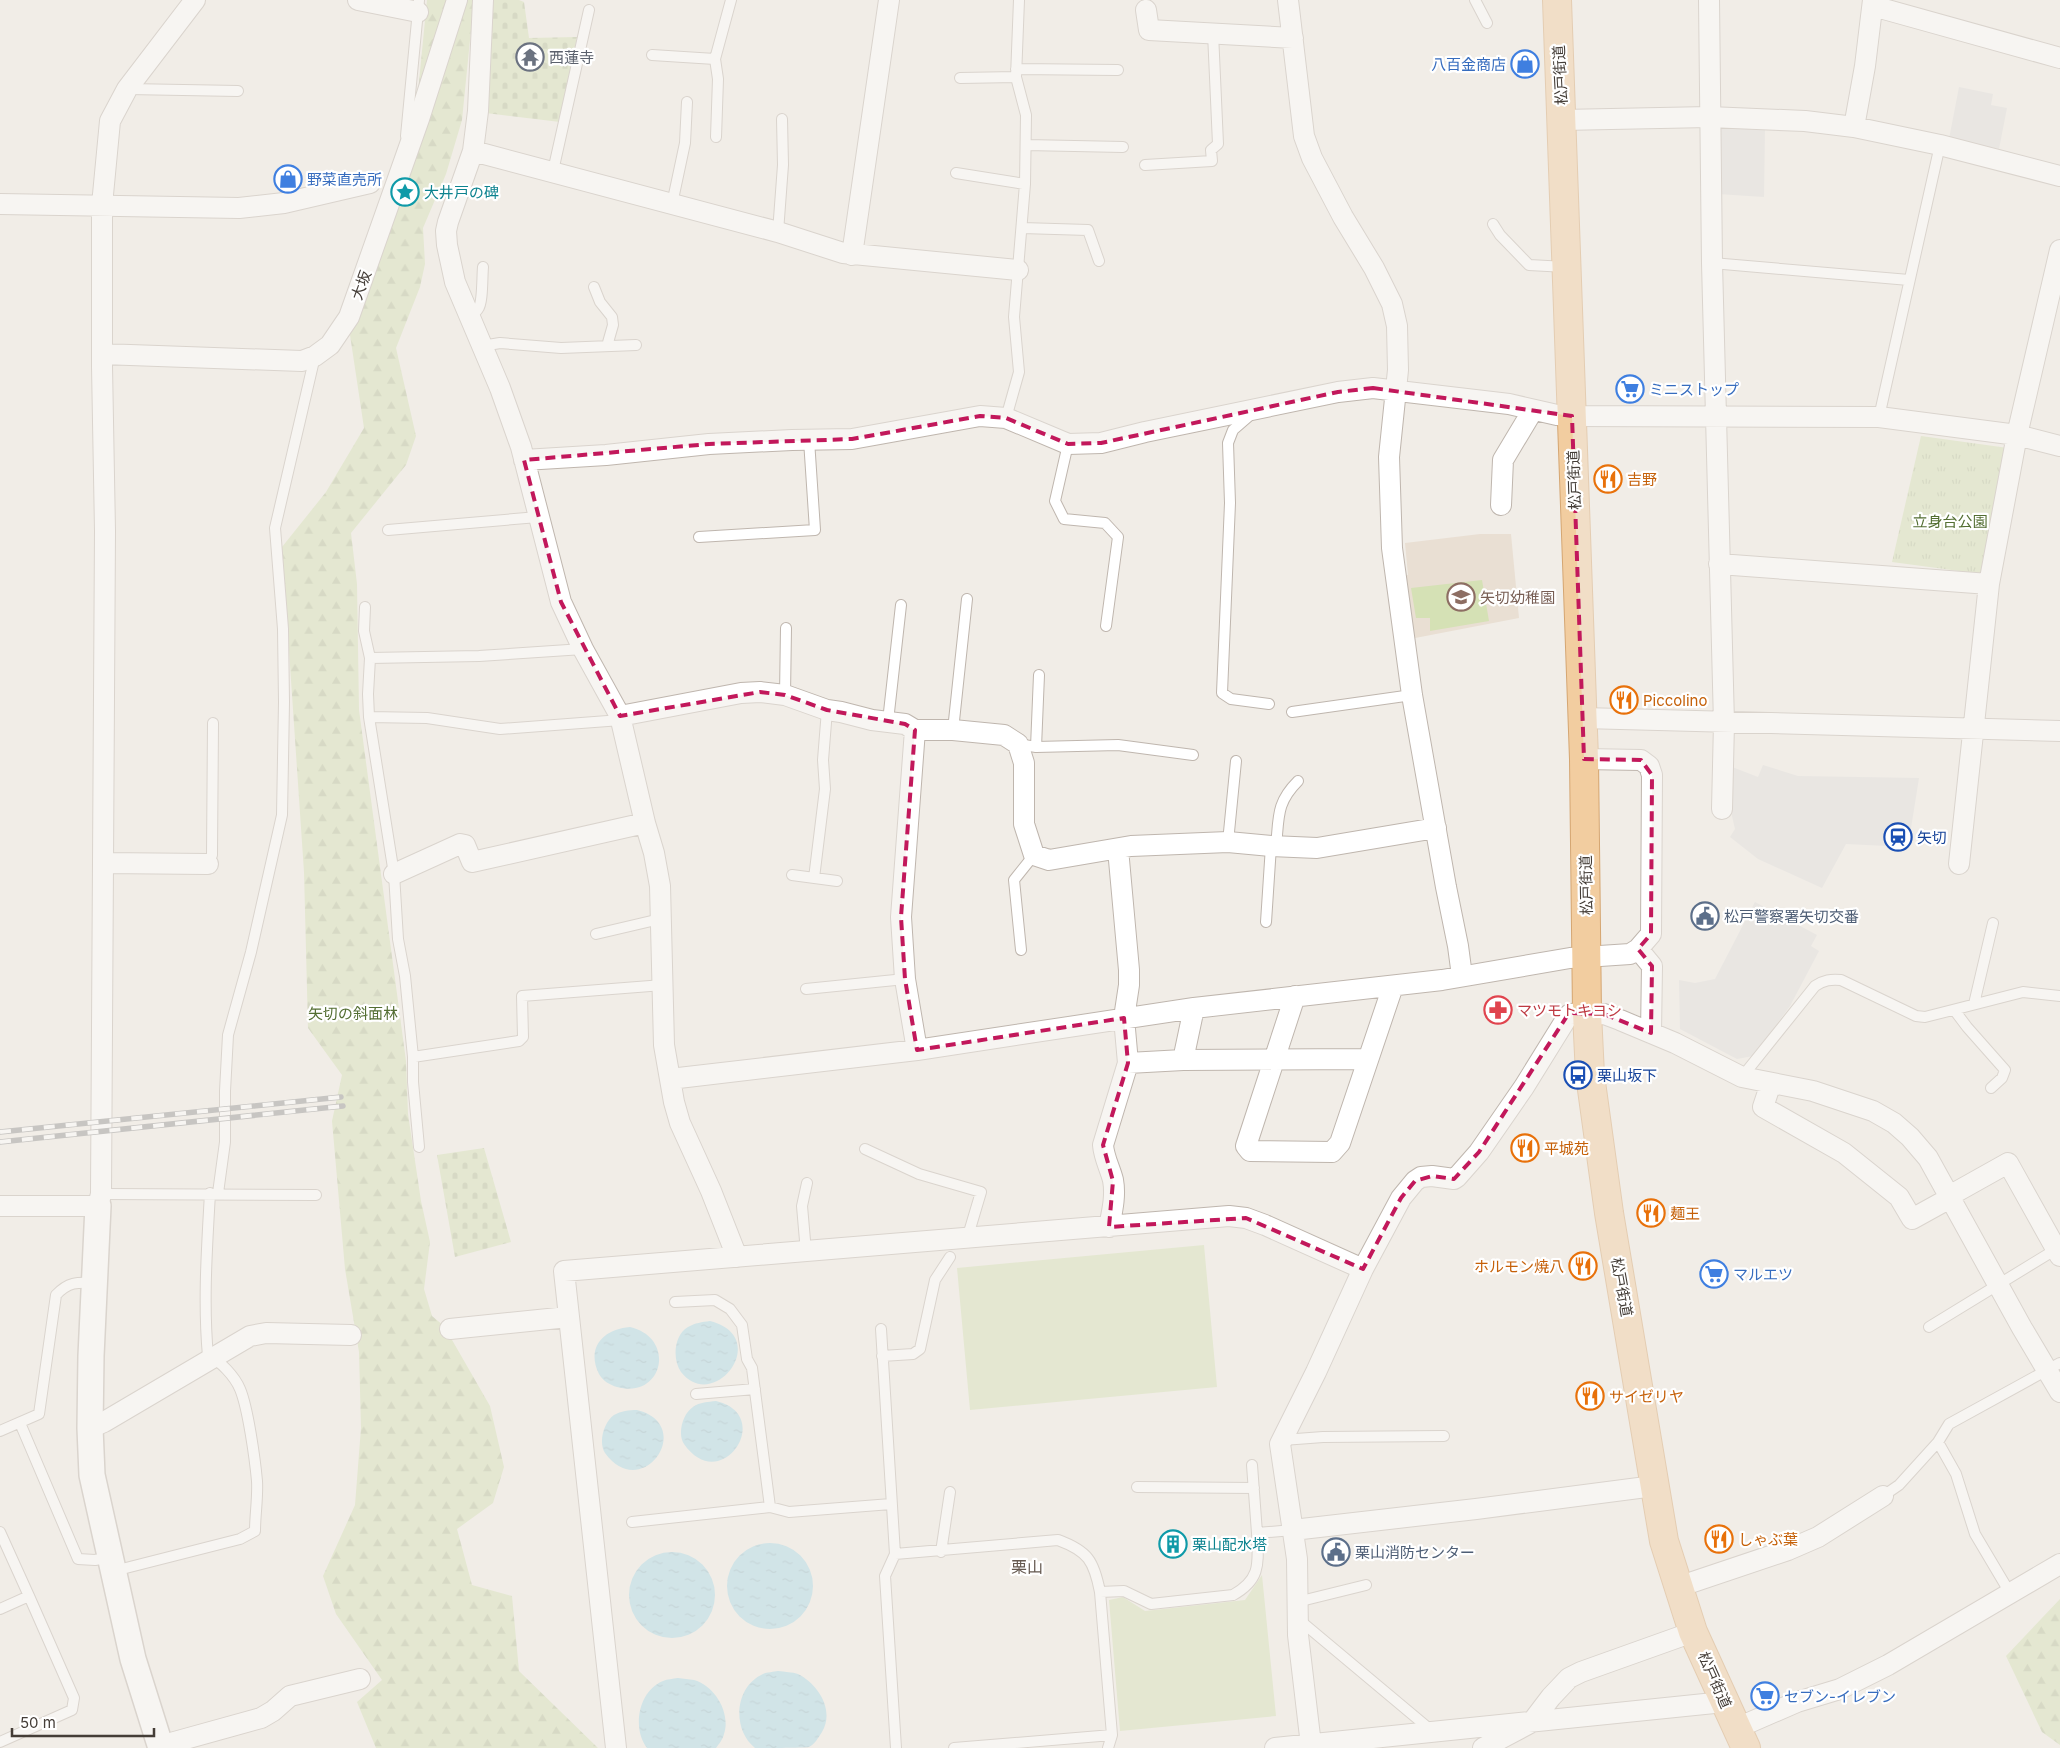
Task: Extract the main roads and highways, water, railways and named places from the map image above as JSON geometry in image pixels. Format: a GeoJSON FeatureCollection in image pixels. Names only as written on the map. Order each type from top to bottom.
{"type":"FeatureCollection","features":[{"type":"Feature","properties":{"kind":"main road","name":"松戸街道"},"geometry":{"type":"LineString","coordinates":[[1557,0],[1583,718],[1587,1014],[1590,1075],[1609,1213],[1664,1541],[1693,1632],[1741,1738]]}},
{"type":"Feature","properties":{"kind":"water"},"geometry":{"type":"Polygon","coordinates":[[[710,1321],[728,1330],[737,1342],[737,1355],[732,1368],[721,1379],[708,1384],[694,1383],[678,1367],[676,1361],[677,1341],[688,1327],[710,1321]]]}},
{"type":"Feature","properties":{"kind":"water"},"geometry":{"type":"Polygon","coordinates":[[[630,1327],[645,1333],[654,1343],[659,1354],[658,1366],[654,1377],[645,1385],[633,1389],[609,1384],[599,1374],[595,1365],[596,1348],[605,1336],[620,1329],[630,1327]]]}},
{"type":"Feature","properties":{"kind":"water"},"geometry":{"type":"Polygon","coordinates":[[[716,1401],[733,1409],[742,1421],[742,1435],[736,1448],[726,1457],[713,1462],[698,1458],[684,1444],[681,1429],[689,1410],[701,1403],[716,1401]]]}},
{"type":"Feature","properties":{"kind":"water"},"geometry":{"type":"Polygon","coordinates":[[[637,1410],[654,1418],[663,1430],[663,1444],[657,1456],[647,1466],[634,1470],[619,1466],[605,1453],[602,1438],[610,1418],[625,1411],[637,1410]]]}},
{"type":"Feature","properties":{"kind":"water"},"geometry":{"type":"Polygon","coordinates":[[[770,1543],[787,1546],[801,1555],[810,1569],[813,1586],[810,1603],[801,1617],[787,1626],[770,1629],[753,1626],[739,1617],[730,1603],[727,1586],[730,1569],[739,1555],[753,1546],[770,1543]]]}},
{"type":"Feature","properties":{"kind":"water"},"geometry":{"type":"Polygon","coordinates":[[[672,1552],[689,1555],[703,1564],[712,1578],[715,1595],[712,1612],[703,1626],[689,1635],[672,1638],[655,1635],[641,1626],[632,1612],[629,1595],[632,1578],[641,1564],[655,1555],[672,1552]]]}},
{"type":"Feature","properties":{"kind":"water"},"geometry":{"type":"Polygon","coordinates":[[[778,1671],[796,1673],[805,1678],[822,1698],[827,1715],[826,1724],[818,1739],[809,1747],[755,1748],[742,1731],[740,1709],[746,1689],[753,1680],[763,1674],[778,1671]]]}},
{"type":"Feature","properties":{"kind":"water"},"geometry":{"type":"Polygon","coordinates":[[[678,1678],[702,1683],[715,1694],[719,1701],[723,1709],[726,1726],[723,1738],[716,1748],[647,1748],[642,1740],[639,1721],[640,1711],[648,1693],[663,1681],[678,1678]]]}},
{"type":"Feature","properties":{"kind":"railway"},"geometry":{"type":"LineString","coordinates":[[0,1132],[341,1097]]}},
{"type":"Feature","properties":{"kind":"railway"},"geometry":{"type":"LineString","coordinates":[[0,1142],[343,1106]]}},
{"type":"Feature","properties":{"kind":"place","name":"西蓮寺"},"geometry":{"type":"Point","coordinates":[530,57]}},
{"type":"Feature","properties":{"kind":"place","name":"八百金商店"},"geometry":{"type":"Point","coordinates":[1525,64]}},
{"type":"Feature","properties":{"kind":"place","name":"野菜直売所"},"geometry":{"type":"Point","coordinates":[288,179]}},
{"type":"Feature","properties":{"kind":"place","name":"大井戸の碑"},"geometry":{"type":"Point","coordinates":[405,192]}},
{"type":"Feature","properties":{"kind":"place","name":"ミニストップ"},"geometry":{"type":"Point","coordinates":[1630,389]}},
{"type":"Feature","properties":{"kind":"place","name":"吉野"},"geometry":{"type":"Point","coordinates":[1608,479]}},
{"type":"Feature","properties":{"kind":"place","name":"矢切幼稚園"},"geometry":{"type":"Point","coordinates":[1461,597]}},
{"type":"Feature","properties":{"kind":"place","name":"Piccolino"},"geometry":{"type":"Point","coordinates":[1624,700]}},
{"type":"Feature","properties":{"kind":"place","name":"矢切"},"geometry":{"type":"Point","coordinates":[1898,837]}},
{"type":"Feature","properties":{"kind":"place","name":"松戸警察署矢切交番"},"geometry":{"type":"Point","coordinates":[1705,916]}},
{"type":"Feature","properties":{"kind":"place","name":"マツモトキヨシ"},"geometry":{"type":"Point","coordinates":[1498,1010]}},
{"type":"Feature","properties":{"kind":"place","name":"栗山坂下"},"geometry":{"type":"Point","coordinates":[1578,1075]}},
{"type":"Feature","properties":{"kind":"place","name":"平城苑"},"geometry":{"type":"Point","coordinates":[1525,1148]}},
{"type":"Feature","properties":{"kind":"place","name":"麺王"},"geometry":{"type":"Point","coordinates":[1651,1213]}},
{"type":"Feature","properties":{"kind":"place","name":"ホルモン焼八"},"geometry":{"type":"Point","coordinates":[1583,1266]}},
{"type":"Feature","properties":{"kind":"place","name":"マルエツ"},"geometry":{"type":"Point","coordinates":[1714,1274]}},
{"type":"Feature","properties":{"kind":"place","name":"サイゼリヤ"},"geometry":{"type":"Point","coordinates":[1590,1396]}},
{"type":"Feature","properties":{"kind":"place","name":"しゃぶ葉"},"geometry":{"type":"Point","coordinates":[1719,1539]}},
{"type":"Feature","properties":{"kind":"place","name":"栗山配水塔"},"geometry":{"type":"Point","coordinates":[1173,1544]}},
{"type":"Feature","properties":{"kind":"place","name":"栗山消防センター"},"geometry":{"type":"Point","coordinates":[1336,1552]}},
{"type":"Feature","properties":{"kind":"place","name":"セブン-イレブン"},"geometry":{"type":"Point","coordinates":[1765,1696]}},
{"type":"Feature","properties":{"kind":"district","name":"栗山"},"geometry":{"type":"Point","coordinates":[1027,1567]}},
{"type":"Feature","properties":{"kind":"park label","name":"立身台公園"},"geometry":{"type":"Point","coordinates":[1950,521]}},
{"type":"Feature","properties":{"kind":"park label","name":"矢切の斜面林"},"geometry":{"type":"Point","coordinates":[353,1013]}}]}
